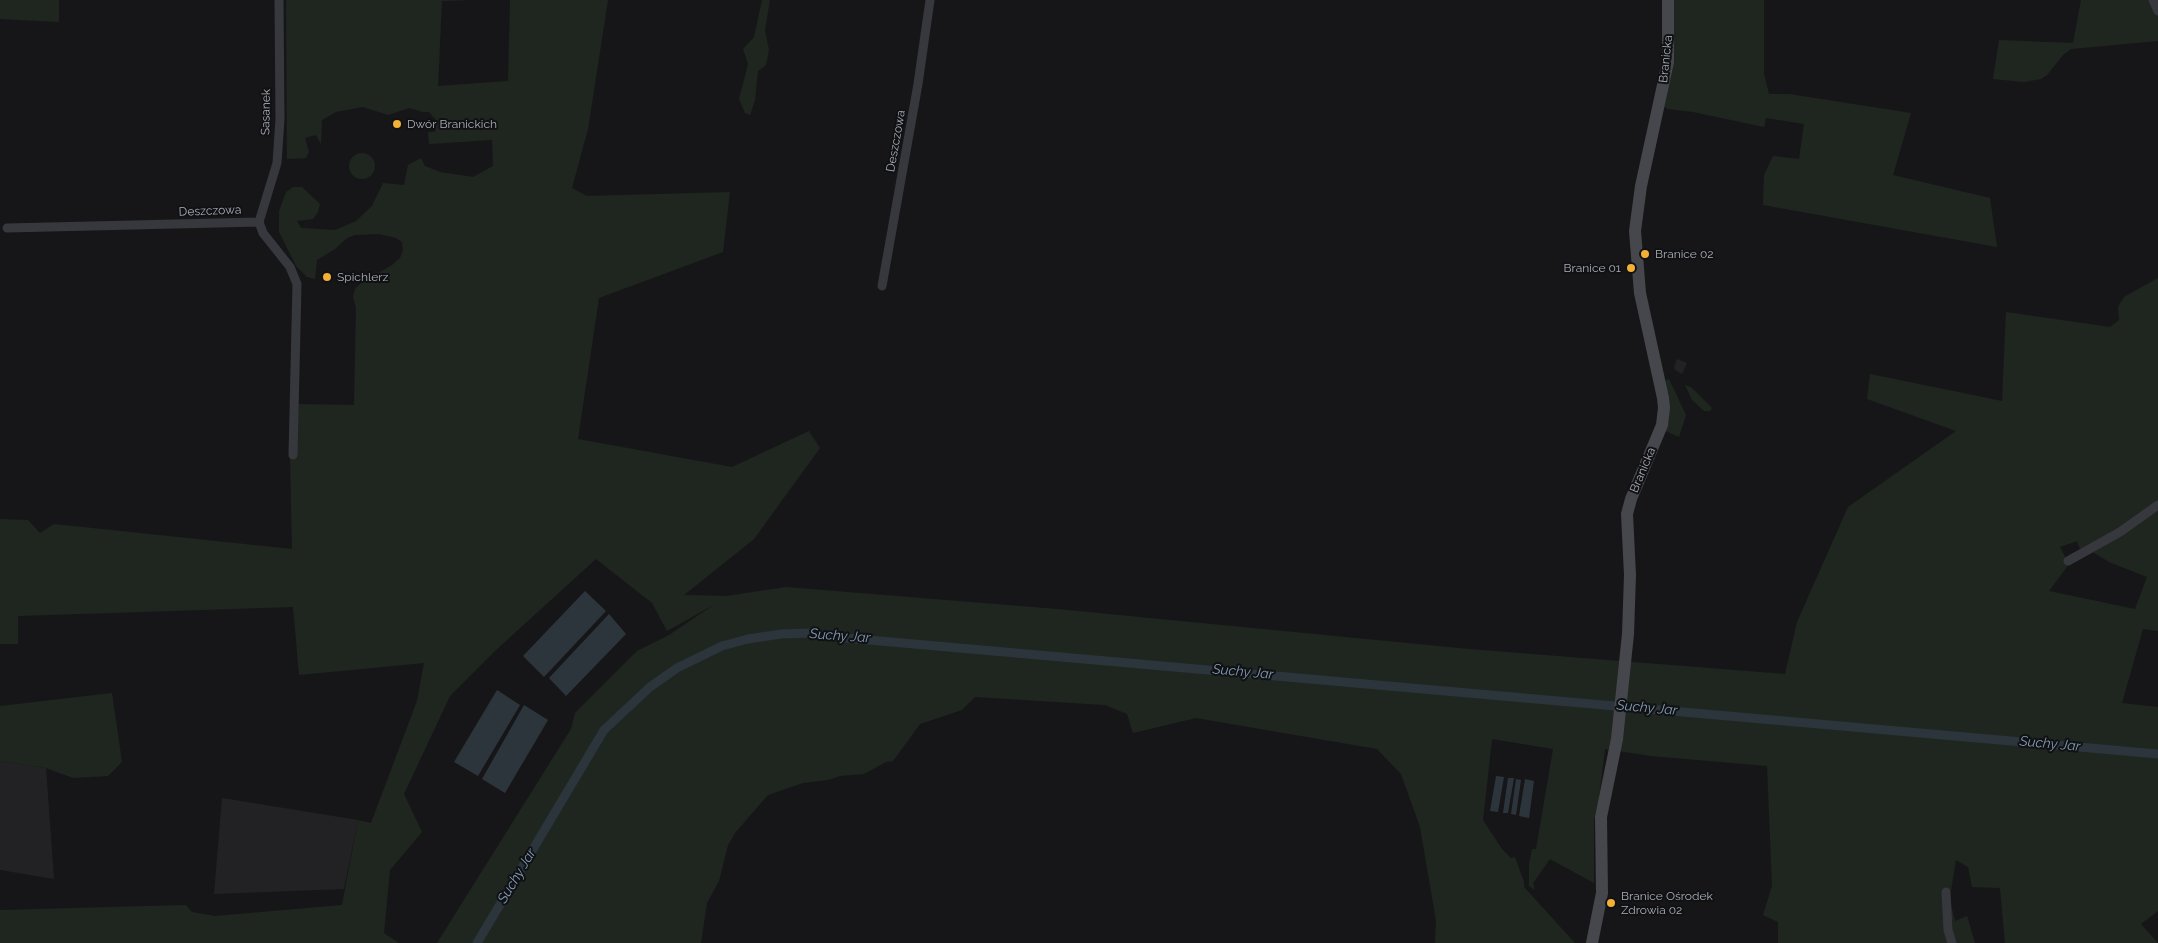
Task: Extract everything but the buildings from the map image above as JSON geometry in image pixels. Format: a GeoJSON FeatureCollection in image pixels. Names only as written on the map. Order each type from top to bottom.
{"type":"FeatureCollection","features":[{"type":"Feature","properties":{"kind":"street","name":"Sasanek"},"geometry":{"type":"LineString","coordinates":[[259,222],[277,163],[280,119],[279,0]]}},
{"type":"Feature","properties":{"kind":"street","name":"Deszczowa"},"geometry":{"type":"LineString","coordinates":[[882,286],[914,113],[930,0]]}},
{"type":"Feature","properties":{"kind":"street","name":"Branicka"},"geometry":{"type":"LineString","coordinates":[[1592,943],[1602,893],[1601,817],[1617,739],[1630,602],[1628,514],[1631,499],[1662,425],[1664,408],[1664,398],[1640,293],[1635,231],[1641,186],[1668,62],[1668,0]]}},
{"type":"Feature","properties":{"kind":"street"},"geometry":{"type":"LineString","coordinates":[[2153,0],[2158,10]]}},
{"type":"Feature","properties":{"kind":"street","name":"Deszczowa"},"geometry":{"type":"LineString","coordinates":[[7,228],[259,222],[263,233],[290,267],[297,284],[293,455]]}},
{"type":"Feature","properties":{"kind":"street"},"geometry":{"type":"LineString","coordinates":[[2068,561],[2090,547],[2112,537],[2158,505]]}},
{"type":"Feature","properties":{"kind":"street"},"geometry":{"type":"LineString","coordinates":[[1946,892],[1948,930],[1952,943]]}},
{"type":"Feature","properties":{"kind":"shaded area"},"geometry":{"type":"Polygon","coordinates":[[[0,0],[59,0],[59,22],[0,19],[0,0]]]}},
{"type":"Feature","properties":{"kind":"shaded area"},"geometry":{"type":"Polygon","coordinates":[[[286,0],[471,0],[442,1],[438,86],[508,81],[510,0],[608,0],[588,129],[572,188],[587,196],[730,192],[723,252],[599,298],[578,439],[732,467],[809,431],[820,448],[754,539],[684,595],[726,596],[786,587],[1057,609],[1469,649],[1785,674],[1797,622],[1848,507],[1956,431],[1867,399],[1870,374],[2002,401],[2006,312],[2110,327],[2119,320],[2118,307],[2124,297],[2158,278],[2158,503],[2107,537],[2080,549],[2077,541],[2060,547],[2069,564],[2049,591],[2135,609],[2147,577],[2109,562],[2091,551],[2158,508],[2158,631],[2143,629],[2122,703],[2158,707],[2158,911],[2141,924],[2158,943],[2005,943],[2000,888],[1972,887],[1968,867],[1956,860],[1951,891],[1945,890],[1949,943],[1778,943],[1778,922],[1763,915],[1772,886],[1767,766],[1651,756],[1605,749],[1598,805],[1594,819],[1594,883],[1550,859],[1533,883],[1535,890],[1529,886],[1529,864],[1532,849],[1536,849],[1553,749],[1492,739],[1483,820],[1502,849],[1511,858],[1515,857],[1524,887],[1575,943],[1435,943],[1436,921],[1420,827],[1401,774],[1377,749],[1196,718],[1133,733],[1127,714],[1105,705],[975,697],[962,710],[920,724],[893,761],[886,762],[864,774],[840,776],[828,780],[803,783],[768,795],[735,833],[728,845],[719,881],[707,903],[701,943],[437,943],[571,729],[575,713],[637,651],[669,635],[715,604],[667,631],[652,603],[596,559],[496,650],[450,696],[404,794],[422,832],[390,870],[384,933],[399,943],[0,943],[0,910],[186,905],[192,912],[215,916],[342,905],[358,820],[371,823],[417,701],[424,663],[299,675],[293,607],[18,616],[18,644],[0,644],[0,519],[28,520],[40,533],[54,524],[292,549],[290,456],[296,404],[354,405],[356,308],[353,297],[355,289],[361,283],[392,265],[400,258],[403,250],[402,242],[396,238],[379,234],[355,235],[347,238],[335,249],[317,260],[315,279],[307,277],[296,266],[279,232],[279,211],[286,192],[293,187],[302,187],[320,204],[318,212],[313,219],[297,221],[301,228],[335,230],[356,221],[372,206],[383,183],[404,185],[408,165],[421,158],[425,166],[440,172],[473,177],[493,166],[492,140],[429,144],[428,132],[435,132],[437,121],[429,112],[409,108],[388,115],[363,107],[336,112],[322,120],[321,144],[316,135],[305,138],[309,152],[306,158],[287,159],[286,0]]]}},
{"type":"Feature","properties":{"kind":"shaded area"},"geometry":{"type":"Polygon","coordinates":[[[762,0],[770,0],[765,30],[769,50],[766,65],[758,71],[755,100],[750,115],[745,113],[739,99],[748,64],[743,49],[754,37],[762,0]]]}},
{"type":"Feature","properties":{"kind":"shaded area"},"geometry":{"type":"Polygon","coordinates":[[[1671,0],[1764,0],[1764,74],[1769,94],[1789,94],[1911,113],[1893,175],[1990,198],[1997,247],[1763,205],[1764,175],[1773,156],[1799,159],[1804,124],[1766,118],[1764,127],[1693,112],[1668,109],[1663,106],[1674,53],[1671,0]]]}},
{"type":"Feature","properties":{"kind":"shaded area"},"geometry":{"type":"Polygon","coordinates":[[[2081,0],[2150,0],[2158,15],[2158,41],[2071,49],[2041,79],[2024,82],[1993,79],[1999,40],[2073,43],[2081,0]]]}},
{"type":"Feature","properties":{"kind":"shaded area"},"geometry":{"type":"Polygon","coordinates":[[[362,153],[371,157],[375,166],[371,175],[362,179],[353,175],[349,166],[353,157],[362,153]]]}},
{"type":"Feature","properties":{"kind":"shaded area"},"geometry":{"type":"Polygon","coordinates":[[[1677,359],[1687,363],[1682,374],[1675,370],[1674,367],[1677,359]]]}},
{"type":"Feature","properties":{"kind":"shaded area"},"geometry":{"type":"Polygon","coordinates":[[[1669,379],[1686,415],[1679,437],[1663,430],[1665,381],[1669,379]]]}},
{"type":"Feature","properties":{"kind":"shaded area"},"geometry":{"type":"Polygon","coordinates":[[[1685,385],[1691,387],[1712,408],[1710,411],[1704,411],[1692,400],[1685,385]]]}},
{"type":"Feature","properties":{"kind":"shaded area"},"geometry":{"type":"Polygon","coordinates":[[[585,591],[606,611],[544,677],[523,656],[585,591]]]}},
{"type":"Feature","properties":{"kind":"shaded area"},"geometry":{"type":"Polygon","coordinates":[[[609,614],[626,634],[566,696],[549,678],[609,614]]]}},
{"type":"Feature","properties":{"kind":"shaded area"},"geometry":{"type":"Polygon","coordinates":[[[497,690],[520,705],[478,776],[454,762],[497,690]]]}},
{"type":"Feature","properties":{"kind":"shaded area"},"geometry":{"type":"Polygon","coordinates":[[[112,693],[122,762],[108,776],[73,778],[46,768],[0,761],[0,706],[112,693]]]}},
{"type":"Feature","properties":{"kind":"shaded area"},"geometry":{"type":"Polygon","coordinates":[[[524,705],[548,720],[505,793],[482,779],[524,705]]]}},
{"type":"Feature","properties":{"kind":"shaded area"},"geometry":{"type":"Polygon","coordinates":[[[0,761],[46,768],[54,879],[0,870],[0,761]]]}},
{"type":"Feature","properties":{"kind":"shaded area"},"geometry":{"type":"Polygon","coordinates":[[[1496,776],[1504,777],[1498,812],[1490,811],[1496,776]]]}},
{"type":"Feature","properties":{"kind":"shaded area"},"geometry":{"type":"Polygon","coordinates":[[[1508,778],[1514,778],[1508,813],[1503,813],[1508,778]]]}},
{"type":"Feature","properties":{"kind":"shaded area"},"geometry":{"type":"Polygon","coordinates":[[[1516,779],[1521,780],[1516,815],[1511,814],[1516,779]]]}},
{"type":"Feature","properties":{"kind":"shaded area"},"geometry":{"type":"Polygon","coordinates":[[[1525,779],[1534,781],[1529,818],[1519,816],[1525,779]]]}},
{"type":"Feature","properties":{"kind":"shaded area"},"geometry":{"type":"Polygon","coordinates":[[[222,798],[358,820],[344,889],[214,894],[222,798]]]}},
{"type":"Feature","properties":{"kind":"shaded area"},"geometry":{"type":"Polygon","coordinates":[[[1950,901],[1955,921],[1967,916],[1975,943],[1954,943],[1949,922],[1950,901]]]}},
{"type":"Feature","properties":{"kind":"waterway","name":"Suchy Jar"},"geometry":{"type":"LineString","coordinates":[[477,943],[604,730],[650,687],[677,668],[722,646],[748,639],[781,634],[811,633],[846,638],[2158,754]]}},
{"type":"Feature","properties":{"kind":"place","name":"Dwór Branickich"},"geometry":{"type":"Point","coordinates":[397,124]}},
{"type":"Feature","properties":{"kind":"place","name":"Branice 02"},"geometry":{"type":"Point","coordinates":[1645,254]}},
{"type":"Feature","properties":{"kind":"place","name":"Branice 01"},"geometry":{"type":"Point","coordinates":[1631,268]}},
{"type":"Feature","properties":{"kind":"place","name":"Spichlerz"},"geometry":{"type":"Point","coordinates":[327,277]}},
{"type":"Feature","properties":{"kind":"place","name":"Branice Ośrodek Zdrowia 02"},"geometry":{"type":"Point","coordinates":[1611,903]}}]}
